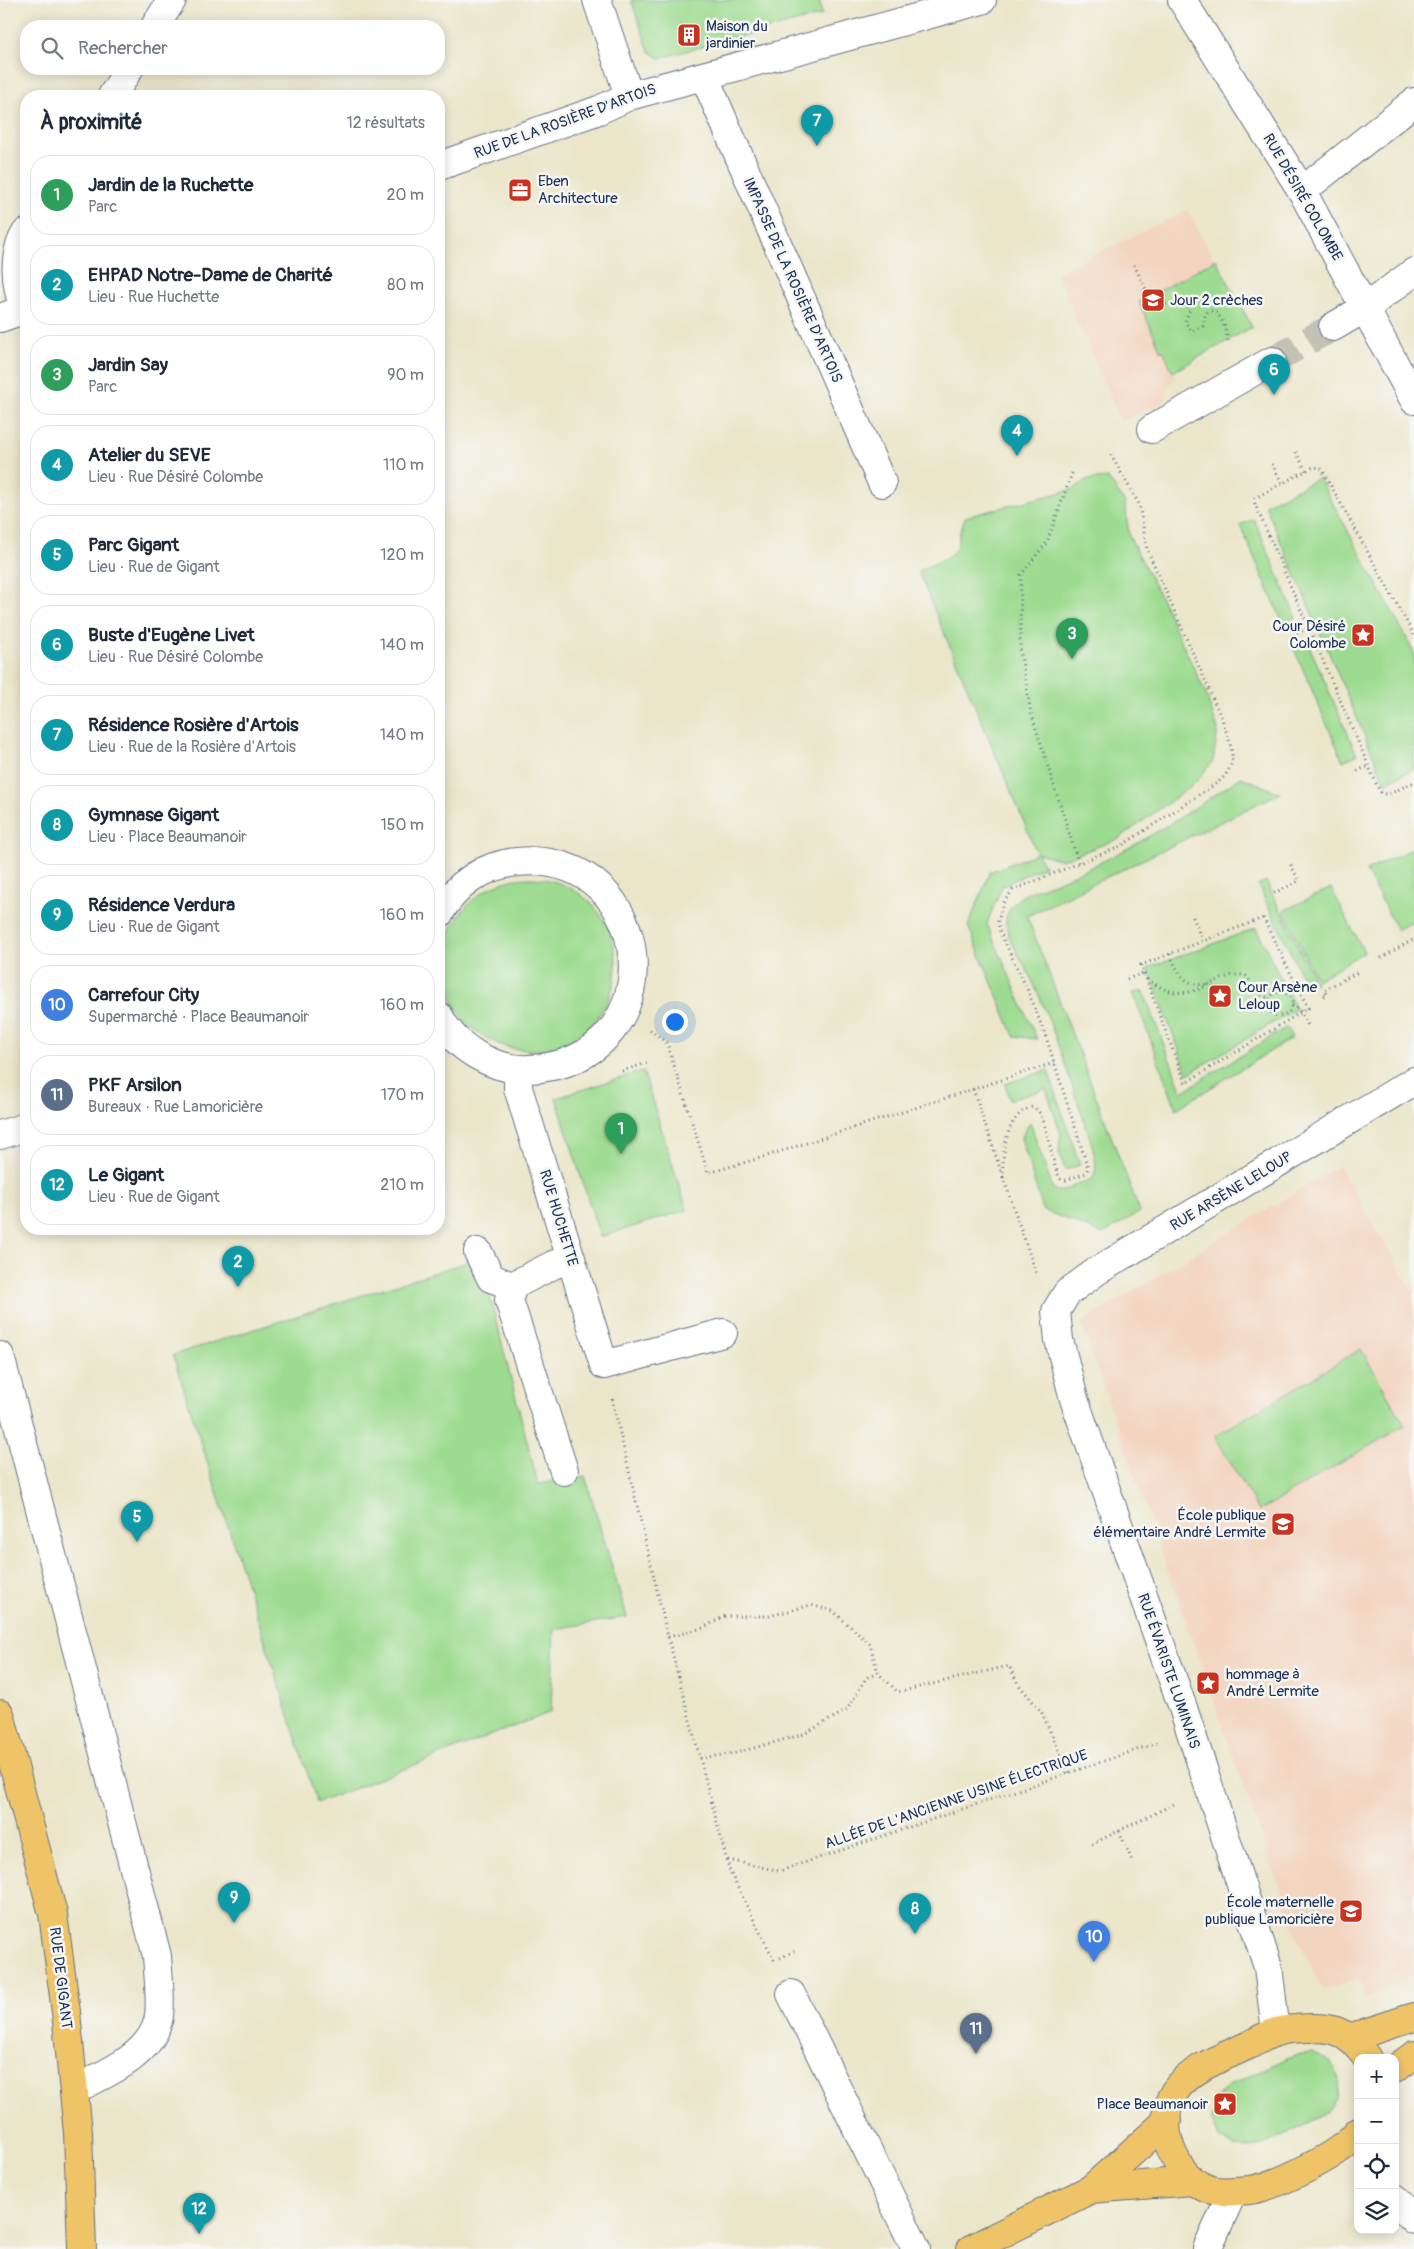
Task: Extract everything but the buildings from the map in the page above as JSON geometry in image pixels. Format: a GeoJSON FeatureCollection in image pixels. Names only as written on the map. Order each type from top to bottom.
{"type":"FeatureCollection","features":[{"type":"Feature","properties":{"kind":"main road","name":"RUE DE GIGANT"},"geometry":{"type":"LineString","coordinates":[[0,1714],[53,1914],[78,2133],[82,2249]]}},
{"type":"Feature","properties":{"kind":"main road"},"geometry":{"type":"LineString","coordinates":[[1354,2142],[1283,2180],[1256,2189],[1233,2192],[1212,2190],[1192,2181],[1176,2162],[1167,2140],[1167,2121],[1174,2092],[1184,2080],[1199,2069],[1276,2032],[1313,2028],[1336,2030],[1358,2048],[1414,2018]]}},
{"type":"Feature","properties":{"kind":"main road"},"geometry":{"type":"LineString","coordinates":[[1399,2066],[1414,2055]]}},
{"type":"Feature","properties":{"kind":"main road"},"geometry":{"type":"LineString","coordinates":[[971,2249],[1091,2189],[1167,2121]]}},
{"type":"Feature","properties":{"kind":"main road"},"geometry":{"type":"LineString","coordinates":[[1091,2189],[1192,2181]]}},
{"type":"Feature","properties":{"kind":"street"},"geometry":{"type":"LineString","coordinates":[[159,20],[172,0]]}},
{"type":"Feature","properties":{"kind":"street"},"geometry":{"type":"LineString","coordinates":[[597,0],[629,96]]}},
{"type":"Feature","properties":{"kind":"street","name":"RUE DE LA ROSIÈRE D'ARTOIS"},"geometry":{"type":"LineString","coordinates":[[445,164],[599,110],[629,96],[982,0]]}},
{"type":"Feature","properties":{"kind":"street","name":"RUE DÉSIRÉ COLOMBE"},"geometry":{"type":"LineString","coordinates":[[1182,0],[1302,191],[1414,400]]}},
{"type":"Feature","properties":{"kind":"street"},"geometry":{"type":"LineString","coordinates":[[116,90],[125,75]]}},
{"type":"Feature","properties":{"kind":"street","name":"IMPASSE DE LA ROSIÈRE D'ARTOIS"},"geometry":{"type":"LineString","coordinates":[[704,76],[882,483]]}},
{"type":"Feature","properties":{"kind":"street"},"geometry":{"type":"LineString","coordinates":[[1302,191],[1414,102]]}},
{"type":"Feature","properties":{"kind":"street"},"geometry":{"type":"LineString","coordinates":[[17,312],[16,276],[17,255],[20,248]]}},
{"type":"Feature","properties":{"kind":"street"},"geometry":{"type":"LineString","coordinates":[[1334,327],[1365,308],[1414,272]]}},
{"type":"Feature","properties":{"kind":"street"},"geometry":{"type":"LineString","coordinates":[[1152,429],[1272,361]]}},
{"type":"Feature","properties":{"kind":"street"},"geometry":{"type":"LineString","coordinates":[[445,902],[472,877],[502,863],[536,860],[569,868],[598,885],[620,912],[632,943],[634,978],[624,1010],[606,1037],[580,1057],[551,1068],[518,1070],[489,1062],[463,1046],[445,1026]]}},
{"type":"Feature","properties":{"kind":"street","name":"RUE HUCHETTE"},"geometry":{"type":"LineString","coordinates":[[518,1070],[518,1088],[604,1365]]}},
{"type":"Feature","properties":{"kind":"street","name":"RUE ARSÈNE LELOUP"},"geometry":{"type":"LineString","coordinates":[[1056,1311],[1067,1293],[1097,1271],[1414,1081]]}},
{"type":"Feature","properties":{"kind":"street"},"geometry":{"type":"LineString","coordinates":[[0,1136],[20,1129]]}},
{"type":"Feature","properties":{"kind":"street"},"geometry":{"type":"LineString","coordinates":[[478,1252],[491,1278],[512,1286]]}},
{"type":"Feature","properties":{"kind":"street"},"geometry":{"type":"LineString","coordinates":[[564,1471],[508,1300],[512,1286],[552,1265],[571,1258]]}},
{"type":"Feature","properties":{"kind":"street","name":"RUE ÉVARISTE LUMINAIS"},"geometry":{"type":"LineString","coordinates":[[1056,1311],[1059,1340],[1074,1399],[1190,1731],[1268,1968],[1276,2032]]}},
{"type":"Feature","properties":{"kind":"street"},"geometry":{"type":"LineString","coordinates":[[604,1365],[723,1332]]}},
{"type":"Feature","properties":{"kind":"street"},"geometry":{"type":"LineString","coordinates":[[0,1356],[157,1956],[158,2020],[144,2048],[107,2072],[74,2090]]}},
{"type":"Feature","properties":{"kind":"street"},"geometry":{"type":"LineString","coordinates":[[791,1994],[916,2249]]}},
{"type":"Feature","properties":{"kind":"street"},"geometry":{"type":"LineString","coordinates":[[1207,2249],[1233,2192]]}},
{"type":"Feature","properties":{"kind":"street"},"geometry":{"type":"LineString","coordinates":[[1399,2203],[1414,2220]]}},
{"type":"Feature","properties":{"kind":"path"},"geometry":{"type":"LineString","coordinates":[[1134,266],[1152,302],[1161,305],[1185,302],[1190,309],[1185,322],[1192,331],[1203,326],[1206,313],[1213,310],[1220,315],[1224,323],[1228,340]]}},
{"type":"Feature","properties":{"kind":"path"},"geometry":{"type":"LineString","coordinates":[[1003,1177],[1004,1147],[1009,1133],[1016,1118],[1023,1110],[1032,1107],[1039,1110],[1044,1119],[1049,1148],[1059,1177],[1064,1181],[1086,1173],[1088,1170],[1054,1063],[1029,993],[1003,938],[998,921],[1003,903],[1010,892],[1121,846],[1218,783],[1228,775],[1232,761],[1230,746],[1222,719],[1147,548],[1139,504],[1109,452]]}},
{"type":"Feature","properties":{"kind":"path"},"geometry":{"type":"LineString","coordinates":[[1296,452],[1306,471]]}},
{"type":"Feature","properties":{"kind":"path"},"geometry":{"type":"LineString","coordinates":[[1272,464],[1282,483]]}},
{"type":"Feature","properties":{"kind":"path"},"geometry":{"type":"LineString","coordinates":[[1414,635],[1323,470],[1317,466],[1257,495],[1254,501],[1379,790],[1385,795],[1414,782]]}},
{"type":"Feature","properties":{"kind":"path"},"geometry":{"type":"LineString","coordinates":[[1072,473],[1047,542],[1021,575],[1020,649],[1031,713],[1079,864]]}},
{"type":"Feature","properties":{"kind":"path"},"geometry":{"type":"LineString","coordinates":[[1297,632],[1309,627]]}},
{"type":"Feature","properties":{"kind":"path"},"geometry":{"type":"LineString","coordinates":[[1357,771],[1369,766]]}},
{"type":"Feature","properties":{"kind":"path"},"geometry":{"type":"LineString","coordinates":[[1274,893],[1299,881],[1290,863]]}},
{"type":"Feature","properties":{"kind":"path"},"geometry":{"type":"LineString","coordinates":[[1193,917],[1202,942]]}},
{"type":"Feature","properties":{"kind":"path"},"geometry":{"type":"LineString","coordinates":[[1263,918],[1308,1008],[1186,1083],[1141,965],[1202,942],[1263,918]]}},
{"type":"Feature","properties":{"kind":"path"},"geometry":{"type":"LineString","coordinates":[[1381,958],[1414,939]]}},
{"type":"Feature","properties":{"kind":"path"},"geometry":{"type":"LineString","coordinates":[[1170,954],[1181,975],[1188,983],[1198,985],[1214,984]]}},
{"type":"Feature","properties":{"kind":"path"},"geometry":{"type":"LineString","coordinates":[[1324,996],[1327,995],[1324,990],[1358,972]]}},
{"type":"Feature","properties":{"kind":"path"},"geometry":{"type":"LineString","coordinates":[[1127,979],[1144,973]]}},
{"type":"Feature","properties":{"kind":"path"},"geometry":{"type":"LineString","coordinates":[[1146,979],[1159,987],[1176,992],[1199,990],[1234,975],[1243,975],[1246,976],[1259,994],[1269,998]]}},
{"type":"Feature","properties":{"kind":"path"},"geometry":{"type":"LineString","coordinates":[[1278,992],[1285,993],[1290,998],[1292,1005],[1287,1014],[1276,1016],[1268,1009],[1269,998],[1278,992]]}},
{"type":"Feature","properties":{"kind":"path"},"geometry":{"type":"LineString","coordinates":[[1292,1005],[1298,1008],[1309,1027]]}},
{"type":"Feature","properties":{"kind":"path"},"geometry":{"type":"LineString","coordinates":[[667,1043],[708,1173],[757,1159],[1054,1063]]}},
{"type":"Feature","properties":{"kind":"path"},"geometry":{"type":"LineString","coordinates":[[613,1074],[650,1062]]}},
{"type":"Feature","properties":{"kind":"path"},"geometry":{"type":"LineString","coordinates":[[973,1089],[1038,1277]]}},
{"type":"Feature","properties":{"kind":"path"},"geometry":{"type":"LineString","coordinates":[[604,1365],[668,1637],[730,1872],[791,1994]]}},
{"type":"Feature","properties":{"kind":"path"},"geometry":{"type":"LineString","coordinates":[[668,1637],[703,1628],[725,1616],[769,1616],[811,1605],[833,1611],[870,1644],[878,1673],[898,1692],[1009,1666],[1019,1685],[1041,1711],[1069,1773]]}},
{"type":"Feature","properties":{"kind":"path"},"geometry":{"type":"LineString","coordinates":[[700,1758],[736,1753],[804,1734],[846,1710],[866,1678],[878,1673]]}},
{"type":"Feature","properties":{"kind":"path","name":"ALLÉE DE L'ANCIENNE USINE ÉLECTRIQUE"},"geometry":{"type":"LineString","coordinates":[[728,1860],[780,1871],[1190,1731]]}},
{"type":"Feature","properties":{"kind":"path"},"geometry":{"type":"LineString","coordinates":[[1092,1844],[1179,1802]]}},
{"type":"Feature","properties":{"kind":"path"},"geometry":{"type":"LineString","coordinates":[[1119,1830],[1133,1863]]}},
{"type":"Feature","properties":{"kind":"path"},"geometry":{"type":"LineString","coordinates":[[775,1961],[794,1951]]}},
{"type":"Feature","properties":{"kind":"shaded area","name":"Jour 2 crèches"},"geometry":{"type":"Polygon","coordinates":[[[1187,210],[1252,327],[1173,371],[1176,378],[1168,387],[1165,402],[1121,421],[1056,273],[1187,210]]]}},
{"type":"Feature","properties":{"kind":"shaded area","name":"École publique élémentaire André Lermite"},"geometry":{"type":"Polygon","coordinates":[[[1339,1166],[1414,1293],[1414,1975],[1366,1998],[1359,1978],[1325,1990],[1318,1983],[1295,1932],[1081,1323],[1339,1166]]]}},
{"type":"Feature","properties":{"kind":"green space"},"geometry":{"type":"Polygon","coordinates":[[[631,0],[819,0],[822,15],[660,58],[649,51],[631,0]]]}},
{"type":"Feature","properties":{"kind":"green space"},"geometry":{"type":"Polygon","coordinates":[[[1216,259],[1252,327],[1173,372],[1163,350],[1161,351],[1139,302],[1216,259]]]}},
{"type":"Feature","properties":{"kind":"green space"},"geometry":{"type":"Polygon","coordinates":[[[1108,478],[1125,503],[1129,536],[1162,600],[1206,694],[1218,730],[1213,761],[1193,785],[1118,839],[1062,860],[1038,853],[1044,866],[1002,886],[987,923],[1037,1039],[1014,1036],[968,926],[990,872],[1037,853],[918,571],[947,558],[957,548],[965,517],[1074,489],[1086,480],[1108,478]]]}},
{"type":"Feature","properties":{"kind":"green space"},"geometry":{"type":"Polygon","coordinates":[[[1319,478],[1414,652],[1414,769],[1385,783],[1265,505],[1319,478]]]}},
{"type":"Feature","properties":{"kind":"green space"},"geometry":{"type":"Polygon","coordinates":[[[1254,519],[1296,617],[1283,623],[1240,525],[1254,519]]]}},
{"type":"Feature","properties":{"kind":"green space"},"geometry":{"type":"Polygon","coordinates":[[[1308,643],[1357,755],[1343,761],[1294,649],[1308,643]]]}},
{"type":"Feature","properties":{"kind":"green space"},"geometry":{"type":"Polygon","coordinates":[[[1241,777],[1280,793],[1027,916],[1140,1212],[1103,1234],[1043,1210],[1021,1138],[1030,1122],[1052,1187],[1056,1191],[1062,1191],[1092,1179],[1096,1164],[1090,1138],[1048,1017],[1008,933],[1006,920],[1010,908],[1018,899],[1034,890],[1067,878],[1119,853],[1169,825],[1241,777]]]}},
{"type":"Feature","properties":{"kind":"green space"},"geometry":{"type":"Polygon","coordinates":[[[1414,848],[1414,920],[1397,930],[1366,871],[1414,848]]]}},
{"type":"Feature","properties":{"kind":"green space"},"geometry":{"type":"Polygon","coordinates":[[[530,878],[547,880],[563,885],[578,893],[591,903],[606,924],[612,939],[616,964],[612,989],[601,1012],[591,1025],[578,1035],[563,1043],[547,1048],[530,1050],[513,1048],[497,1043],[482,1035],[469,1025],[459,1012],[451,997],[446,981],[446,947],[451,931],[459,916],[469,903],[482,893],[497,885],[513,880],[530,878]]]}},
{"type":"Feature","properties":{"kind":"green space"},"geometry":{"type":"Polygon","coordinates":[[[1266,881],[1316,983],[1307,987],[1258,885],[1266,881]]]}},
{"type":"Feature","properties":{"kind":"green space"},"geometry":{"type":"Polygon","coordinates":[[[1331,888],[1364,952],[1317,980],[1283,911],[1331,888]]]}},
{"type":"Feature","properties":{"kind":"green space"},"geometry":{"type":"Polygon","coordinates":[[[1256,928],[1296,1009],[1188,1074],[1148,968],[1256,928]]]}},
{"type":"Feature","properties":{"kind":"green space"},"geometry":{"type":"Polygon","coordinates":[[[1143,990],[1182,1092],[1287,1027],[1292,1038],[1176,1109],[1133,993],[1143,990]]]}},
{"type":"Feature","properties":{"kind":"green space"},"geometry":{"type":"Polygon","coordinates":[[[1048,1070],[1080,1165],[1065,1170],[1059,1152],[1061,1134],[1046,1089],[1010,1100],[1005,1084],[1048,1070]]]}},
{"type":"Feature","properties":{"kind":"green space"},"geometry":{"type":"Polygon","coordinates":[[[643,1071],[687,1210],[600,1237],[556,1098],[643,1071]]]}},
{"type":"Feature","properties":{"kind":"green space"},"geometry":{"type":"Polygon","coordinates":[[[480,1258],[538,1484],[585,1476],[627,1617],[554,1629],[551,1712],[317,1803],[173,1355],[480,1258]]]}},
{"type":"Feature","properties":{"kind":"green space"},"geometry":{"type":"Polygon","coordinates":[[[1361,1349],[1405,1425],[1259,1511],[1215,1436],[1361,1349]]]}},
{"type":"Feature","properties":{"kind":"green space"},"geometry":{"type":"Polygon","coordinates":[[[1312,2053],[1328,2060],[1339,2078],[1337,2099],[1328,2111],[1318,2118],[1261,2146],[1249,2149],[1235,2148],[1219,2138],[1211,2118],[1217,2098],[1228,2086],[1294,2055],[1312,2053]]]}},
{"type":"Feature","properties":{"kind":"tunnel"},"geometry":{"type":"LineString","coordinates":[[1272,361],[1333,327]]}},
{"type":"Feature","properties":{"kind":"place","name":"Maison du jardinier"},"geometry":{"type":"Point","coordinates":[689,35]}},
{"type":"Feature","properties":{"kind":"place","name":"Résidence Rosière d'Artois"},"geometry":{"type":"Point","coordinates":[817,146]}},
{"type":"Feature","properties":{"kind":"place","name":"Eben Architecture"},"geometry":{"type":"Point","coordinates":[520,190]}},
{"type":"Feature","properties":{"kind":"place","name":"Jour 2 crèches"},"geometry":{"type":"Point","coordinates":[1153,300]}},
{"type":"Feature","properties":{"kind":"place","name":"Buste d'Eugène Livet"},"geometry":{"type":"Point","coordinates":[1274,395]}},
{"type":"Feature","properties":{"kind":"place","name":"Atelier du SEVE"},"geometry":{"type":"Point","coordinates":[1017,456]}},
{"type":"Feature","properties":{"kind":"place","name":"Cour Désiré Colombe"},"geometry":{"type":"Point","coordinates":[1363,635]}},
{"type":"Feature","properties":{"kind":"place","name":"Jardin Say"},"geometry":{"type":"Point","coordinates":[1072,659]}},
{"type":"Feature","properties":{"kind":"place","name":"Cour Arsène Leloup"},"geometry":{"type":"Point","coordinates":[1220,996]}},
{"type":"Feature","properties":{"kind":"place","name":"Jardin de la Ruchette"},"geometry":{"type":"Point","coordinates":[621,1154]}},
{"type":"Feature","properties":{"kind":"place","name":"EHPAD Notre-Dame de Charité"},"geometry":{"type":"Point","coordinates":[238,1287]}},
{"type":"Feature","properties":{"kind":"place","name":"École publique élémentaire André Lermite"},"geometry":{"type":"Point","coordinates":[1283,1524]}},
{"type":"Feature","properties":{"kind":"place","name":"Parc Gigant"},"geometry":{"type":"Point","coordinates":[137,1542]}},
{"type":"Feature","properties":{"kind":"place","name":"hommage à André Lermite"},"geometry":{"type":"Point","coordinates":[1208,1683]}},
{"type":"Feature","properties":{"kind":"place","name":"École maternelle publique Lamoricière"},"geometry":{"type":"Point","coordinates":[1351,1911]}},
{"type":"Feature","properties":{"kind":"place","name":"Résidence Verdura"},"geometry":{"type":"Point","coordinates":[234,1923]}},
{"type":"Feature","properties":{"kind":"place","name":"Gymnase Gigant"},"geometry":{"type":"Point","coordinates":[915,1934]}},
{"type":"Feature","properties":{"kind":"place","name":"Carrefour City"},"geometry":{"type":"Point","coordinates":[1094,1962]}},
{"type":"Feature","properties":{"kind":"place","name":"PKF Arsilon"},"geometry":{"type":"Point","coordinates":[976,2054]}},
{"type":"Feature","properties":{"kind":"place","name":"Place Beaumanoir"},"geometry":{"type":"Point","coordinates":[1225,2104]}},
{"type":"Feature","properties":{"kind":"place","name":"Le Gigant"},"geometry":{"type":"Point","coordinates":[199,2234]}}]}
